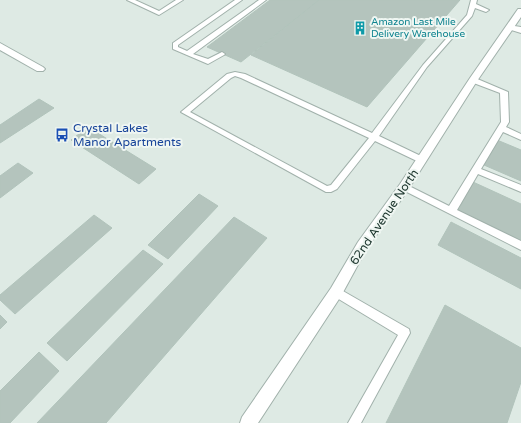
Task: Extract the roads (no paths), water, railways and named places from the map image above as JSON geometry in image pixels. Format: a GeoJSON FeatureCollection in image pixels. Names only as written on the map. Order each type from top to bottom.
{"type":"FeatureCollection","features":[{"type":"Feature","properties":{"kind":"street","name":"62nd Avenue North"},"geometry":{"type":"LineString","coordinates":[[248,423],[336,292],[362,246],[404,187],[473,80],[516,28],[521,11]]}},
{"type":"Feature","properties":{"kind":"street"},"geometry":{"type":"LineString","coordinates":[[0,46],[40,69]]}},
{"type":"Feature","properties":{"kind":"lane"},"geometry":{"type":"LineString","coordinates":[[131,0],[159,13],[180,0]]}},
{"type":"Feature","properties":{"kind":"lane"},"geometry":{"type":"LineString","coordinates":[[222,54],[208,62],[175,48],[175,44],[239,0]]}},
{"type":"Feature","properties":{"kind":"lane"},"geometry":{"type":"LineString","coordinates":[[188,54],[263,0]]}},
{"type":"Feature","properties":{"kind":"lane"},"geometry":{"type":"LineString","coordinates":[[422,160],[374,137],[243,76],[235,74],[229,76],[185,112],[319,185],[330,189],[334,187],[374,137],[425,66],[470,15],[473,3],[486,10]]}},
{"type":"Feature","properties":{"kind":"lane"},"geometry":{"type":"LineString","coordinates":[[451,211],[505,122],[504,92],[473,80]]}},
{"type":"Feature","properties":{"kind":"lane"},"geometry":{"type":"LineString","coordinates":[[502,129],[521,137]]}},
{"type":"Feature","properties":{"kind":"lane"},"geometry":{"type":"LineString","coordinates":[[476,170],[521,190]]}},
{"type":"Feature","properties":{"kind":"lane"},"geometry":{"type":"LineString","coordinates":[[404,187],[521,246]]}},
{"type":"Feature","properties":{"kind":"lane"},"geometry":{"type":"LineString","coordinates":[[336,292],[405,333],[354,423]]}},
{"type":"Feature","properties":{"kind":"place","name":"Amazon Last Mile Delivery Warehouse"},"geometry":{"type":"Point","coordinates":[360,28]}},
{"type":"Feature","properties":{"kind":"place","name":"Crystal Lakes Manor Apartments"},"geometry":{"type":"Point","coordinates":[62,135]}}]}
